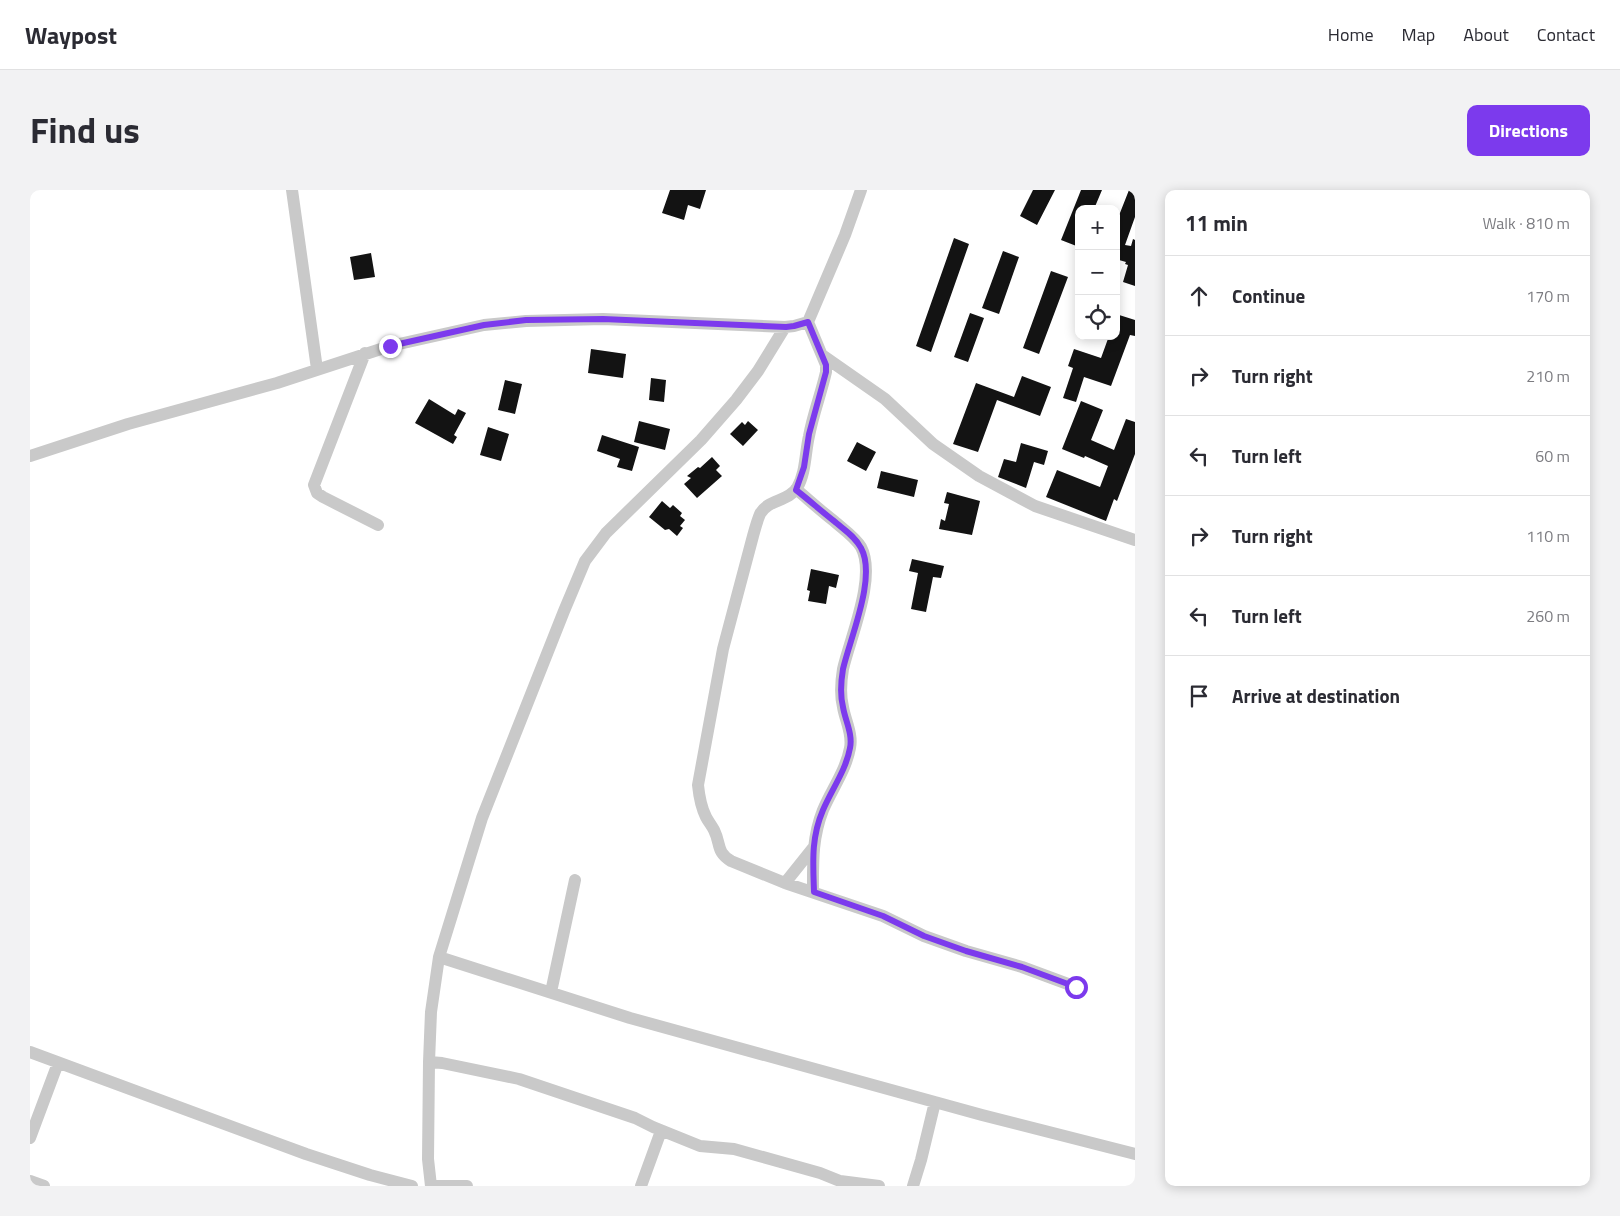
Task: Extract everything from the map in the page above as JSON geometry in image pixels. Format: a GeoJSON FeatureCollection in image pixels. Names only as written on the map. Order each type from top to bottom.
{"type":"FeatureCollection","features":[{"type":"Feature","properties":{"kind":"street"},"geometry":{"type":"LineString","coordinates":[[292,190],[316,369]]}},
{"type":"Feature","properties":{"kind":"street"},"geometry":{"type":"LineString","coordinates":[[861,190],[845,235],[808,322],[826,365],[826,372],[809,434],[804,467],[796,490],[788,497],[763,509],[723,649],[698,785],[704,814],[715,831],[720,850],[724,856],[785,883],[883,916],[924,936],[966,951],[1022,967],[1076,987]]}},
{"type":"Feature","properties":{"kind":"street"},"geometry":{"type":"LineString","coordinates":[[30,456],[128,424],[277,383],[365,353],[484,325],[526,320],[603,319],[786,327],[808,322]]}},
{"type":"Feature","properties":{"kind":"street"},"geometry":{"type":"LineString","coordinates":[[467,1186],[432,1186],[428,1159],[431,1012],[439,957],[482,818],[585,561],[606,532],[701,440],[736,400],[762,365],[786,327]]}},
{"type":"Feature","properties":{"kind":"street"},"geometry":{"type":"LineString","coordinates":[[365,353],[314,485],[317,493],[323,498],[378,525]]}},
{"type":"Feature","properties":{"kind":"street"},"geometry":{"type":"LineString","coordinates":[[822,355],[885,399],[933,444],[979,476],[1035,506],[1135,540]]}},
{"type":"Feature","properties":{"kind":"street"},"geometry":{"type":"LineString","coordinates":[[796,490],[853,537],[861,548],[865,560],[865,582],[862,600],[845,662],[841,686],[842,706],[849,732],[850,747],[839,779],[822,812],[813,848],[814,892]]}},
{"type":"Feature","properties":{"kind":"street"},"geometry":{"type":"LineString","coordinates":[[785,883],[813,848]]}},
{"type":"Feature","properties":{"kind":"street"},"geometry":{"type":"LineString","coordinates":[[551,992],[576,880]]}},
{"type":"Feature","properties":{"kind":"street"},"geometry":{"type":"LineString","coordinates":[[439,957],[630,1018],[934,1102],[1135,1154]]}},
{"type":"Feature","properties":{"kind":"street"},"geometry":{"type":"LineString","coordinates":[[30,1052],[306,1154],[412,1186]]}},
{"type":"Feature","properties":{"kind":"street"},"geometry":{"type":"LineString","coordinates":[[429,1062],[442,1063],[519,1080],[635,1118],[661,1131],[700,1146],[734,1149],[820,1173],[840,1181],[879,1186]]}},
{"type":"Feature","properties":{"kind":"street"},"geometry":{"type":"LineString","coordinates":[[30,1138],[58,1063]]}},
{"type":"Feature","properties":{"kind":"street"},"geometry":{"type":"LineString","coordinates":[[913,1186],[934,1102]]}},
{"type":"Feature","properties":{"kind":"street"},"geometry":{"type":"LineString","coordinates":[[641,1186],[661,1131]]}},
{"type":"Feature","properties":{"kind":"street"},"geometry":{"type":"LineString","coordinates":[[30,1181],[44,1186]]}},
{"type":"Feature","properties":{"kind":"building"},"geometry":{"type":"Polygon","coordinates":[[[670,190],[706,190],[700,209],[688,205],[684,220],[662,213],[670,190]]]}},
{"type":"Feature","properties":{"kind":"building"},"geometry":{"type":"Polygon","coordinates":[[[1033,190],[1055,190],[1037,225],[1020,216],[1033,190]]]}},
{"type":"Feature","properties":{"kind":"building"},"geometry":{"type":"Polygon","coordinates":[[[1081,190],[1102,190],[1096,205],[1075,205],[1081,190]]]}},
{"type":"Feature","properties":{"kind":"building"},"geometry":{"type":"Polygon","coordinates":[[[1129,190],[1135,190],[1135,217],[1125,245],[1131,246],[1133,239],[1135,240],[1135,286],[1123,282],[1128,265],[1125,264],[1126,262],[1120,260],[1120,213],[1129,190]]]}},
{"type":"Feature","properties":{"kind":"building"},"geometry":{"type":"Polygon","coordinates":[[[1075,205],[1075,245],[1061,240],[1075,205]]]}},
{"type":"Feature","properties":{"kind":"building"},"geometry":{"type":"Polygon","coordinates":[[[954,238],[969,244],[931,352],[916,346],[954,238]]]}},
{"type":"Feature","properties":{"kind":"building"},"geometry":{"type":"Polygon","coordinates":[[[1003,251],[1019,257],[999,314],[982,308],[1003,251]]]}},
{"type":"Feature","properties":{"kind":"building"},"geometry":{"type":"Polygon","coordinates":[[[371,253],[375,277],[354,280],[350,257],[371,253]]]}},
{"type":"Feature","properties":{"kind":"building"},"geometry":{"type":"Polygon","coordinates":[[[1051,271],[1068,277],[1039,354],[1023,348],[1051,271]]]}},
{"type":"Feature","properties":{"kind":"building"},"geometry":{"type":"Polygon","coordinates":[[[970,313],[984,318],[968,362],[954,357],[970,313]]]}},
{"type":"Feature","properties":{"kind":"building"},"geometry":{"type":"Polygon","coordinates":[[[1120,315],[1135,320],[1135,336],[1130,335],[1111,386],[1084,377],[1076,402],[1063,398],[1073,368],[1068,366],[1074,349],[1101,358],[1108,340],[1120,340],[1120,315]]]}},
{"type":"Feature","properties":{"kind":"building"},"geometry":{"type":"Polygon","coordinates":[[[591,349],[626,354],[623,378],[588,373],[591,349]]]}},
{"type":"Feature","properties":{"kind":"building"},"geometry":{"type":"Polygon","coordinates":[[[1022,376],[1051,387],[1040,416],[997,400],[978,452],[953,444],[976,383],[1014,397],[1022,376]]]}},
{"type":"Feature","properties":{"kind":"building"},"geometry":{"type":"Polygon","coordinates":[[[651,378],[666,380],[664,402],[649,400],[651,378]]]}},
{"type":"Feature","properties":{"kind":"building"},"geometry":{"type":"Polygon","coordinates":[[[505,380],[522,384],[515,414],[498,410],[505,380]]]}},
{"type":"Feature","properties":{"kind":"building"},"geometry":{"type":"Polygon","coordinates":[[[429,399],[455,415],[458,409],[466,413],[454,435],[457,437],[453,444],[415,423],[429,399]]]}},
{"type":"Feature","properties":{"kind":"building"},"geometry":{"type":"Polygon","coordinates":[[[1081,401],[1103,410],[1091,440],[1114,450],[1126,419],[1135,422],[1135,454],[1117,501],[1114,499],[1106,521],[1046,497],[1057,470],[1100,487],[1108,466],[1062,449],[1081,401]]]}},
{"type":"Feature","properties":{"kind":"building"},"geometry":{"type":"Polygon","coordinates":[[[639,421],[670,429],[665,450],[634,442],[639,421]]]}},
{"type":"Feature","properties":{"kind":"building"},"geometry":{"type":"Polygon","coordinates":[[[748,421],[758,430],[743,446],[730,434],[742,422],[745,425],[748,421]]]}},
{"type":"Feature","properties":{"kind":"building"},"geometry":{"type":"Polygon","coordinates":[[[488,427],[509,434],[501,461],[480,455],[488,427]]]}},
{"type":"Feature","properties":{"kind":"building"},"geometry":{"type":"Polygon","coordinates":[[[602,435],[639,447],[632,471],[617,467],[620,459],[597,451],[602,435]]]}},
{"type":"Feature","properties":{"kind":"building"},"geometry":{"type":"Polygon","coordinates":[[[857,442],[876,452],[866,471],[847,461],[857,442]]]}},
{"type":"Feature","properties":{"kind":"building"},"geometry":{"type":"Polygon","coordinates":[[[1021,443],[1048,451],[1044,465],[1034,462],[1026,488],[998,477],[1004,459],[1016,462],[1021,443]]]}},
{"type":"Feature","properties":{"kind":"building"},"geometry":{"type":"Polygon","coordinates":[[[712,457],[720,466],[716,470],[722,476],[697,498],[684,484],[691,478],[687,476],[712,457]]]}},
{"type":"Feature","properties":{"kind":"building"},"geometry":{"type":"Polygon","coordinates":[[[881,471],[918,480],[914,497],[877,488],[881,471]]]}},
{"type":"Feature","properties":{"kind":"building"},"geometry":{"type":"Polygon","coordinates":[[[947,492],[980,501],[972,535],[939,529],[941,519],[945,521],[949,504],[944,503],[947,492]]]}},
{"type":"Feature","properties":{"kind":"building"},"geometry":{"type":"Polygon","coordinates":[[[662,501],[670,508],[673,505],[682,513],[680,516],[685,520],[680,526],[683,528],[677,536],[669,529],[665,530],[649,517],[662,501]]]}},
{"type":"Feature","properties":{"kind":"building"},"geometry":{"type":"Polygon","coordinates":[[[912,559],[944,566],[941,578],[933,577],[926,612],[911,609],[918,573],[909,571],[912,559]]]}},
{"type":"Feature","properties":{"kind":"building"},"geometry":{"type":"Polygon","coordinates":[[[811,569],[839,575],[836,588],[829,586],[826,604],[808,601],[810,591],[807,590],[811,569]]]}},
{"type":"Feature","properties":{"kind":"route"},"geometry":{"type":"LineString","coordinates":[[390,346],[484,325],[526,320],[603,319],[786,327],[808,322],[826,365],[826,372],[809,434],[804,467],[796,490],[853,537],[861,548],[865,560],[865,582],[862,600],[843,670],[841,686],[842,706],[851,741],[839,779],[822,812],[816,835],[813,848],[814,892],[883,916],[924,936],[966,951],[1022,967],[1076,987]]}}]}
